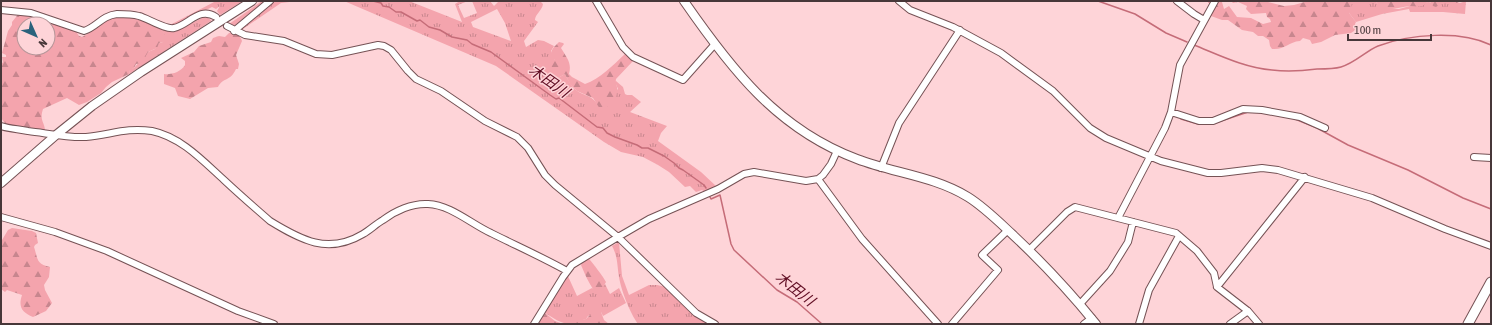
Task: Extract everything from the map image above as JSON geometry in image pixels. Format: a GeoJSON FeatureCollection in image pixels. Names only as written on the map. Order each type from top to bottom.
{"type":"FeatureCollection","features":[{"type":"Feature","properties":{"kind":"main road"},"geometry":{"type":"LineString","coordinates":[[1468,324],[1491,282]]}},
{"type":"Feature","properties":{"kind":"street"},"geometry":{"type":"LineString","coordinates":[[1,183],[56,134],[92,106],[135,76],[252,1]]}},
{"type":"Feature","properties":{"kind":"street"},"geometry":{"type":"LineString","coordinates":[[234,31],[270,1]]}},
{"type":"Feature","properties":{"kind":"street"},"geometry":{"type":"LineString","coordinates":[[596,1],[623,47],[633,57],[674,77],[683,80],[715,44]]}},
{"type":"Feature","properties":{"kind":"street"},"geometry":{"type":"LineString","coordinates":[[684,1],[747,85],[772,109],[791,124],[837,151],[881,168],[925,178],[958,192],[980,206],[1008,230],[1055,276],[1094,321],[1084,324]]}},
{"type":"Feature","properties":{"kind":"street"},"geometry":{"type":"LineString","coordinates":[[899,1],[910,10],[960,30],[1001,53],[1053,91],[1096,132],[1120,145],[1194,170],[1208,173],[1262,168],[1278,170],[1305,177],[1372,198],[1445,229],[1491,246]]}},
{"type":"Feature","properties":{"kind":"street"},"geometry":{"type":"LineString","coordinates":[[1177,1],[1204,20]]}},
{"type":"Feature","properties":{"kind":"street"},"geometry":{"type":"LineString","coordinates":[[1118,218],[1165,128],[1170,112],[1180,64],[1215,1]]}},
{"type":"Feature","properties":{"kind":"street"},"geometry":{"type":"LineString","coordinates":[[1,10],[31,13],[84,31],[88,30],[103,18],[116,14],[133,14],[166,27],[173,28],[202,13],[208,13],[216,17]]}},
{"type":"Feature","properties":{"kind":"street"},"geometry":{"type":"LineString","coordinates":[[227,26],[234,31],[245,35],[284,41],[310,52],[324,55],[360,50],[378,45],[387,47],[408,72],[416,79],[441,91],[485,121],[517,137],[528,148],[545,175],[555,185],[618,237],[696,314],[715,324]]}},
{"type":"Feature","properties":{"kind":"street"},"geometry":{"type":"LineString","coordinates":[[881,168],[898,123],[960,30]]}},
{"type":"Feature","properties":{"kind":"street"},"geometry":{"type":"LineString","coordinates":[[1170,112],[1200,121],[1214,121],[1243,109],[1262,110],[1300,117],[1325,128]]}},
{"type":"Feature","properties":{"kind":"street"},"geometry":{"type":"LineString","coordinates":[[1,126],[84,137],[108,134],[123,130],[139,130],[168,136],[189,149],[270,221],[283,230],[313,243],[328,245],[351,239],[362,234],[390,214],[402,209],[427,204],[450,211],[491,233],[543,257],[567,271]]}},
{"type":"Feature","properties":{"kind":"street"},"geometry":{"type":"LineString","coordinates":[[534,324],[567,271],[579,260],[649,219],[718,189],[744,174],[754,172],[806,181],[818,179],[823,175],[837,151]]}},
{"type":"Feature","properties":{"kind":"street"},"geometry":{"type":"LineString","coordinates":[[1474,157],[1491,158]]}},
{"type":"Feature","properties":{"kind":"street"},"geometry":{"type":"LineString","coordinates":[[1217,287],[1305,177]]}},
{"type":"Feature","properties":{"kind":"street"},"geometry":{"type":"LineString","coordinates":[[818,179],[828,195],[862,239],[938,324]]}},
{"type":"Feature","properties":{"kind":"street"},"geometry":{"type":"LineString","coordinates":[[1029,250],[1067,212],[1075,207],[1176,233],[1197,250],[1214,273],[1217,287],[1248,311],[1259,324]]}},
{"type":"Feature","properties":{"kind":"street"},"geometry":{"type":"LineString","coordinates":[[1,217],[56,232],[107,251],[238,311],[274,324]]}},
{"type":"Feature","properties":{"kind":"street"},"geometry":{"type":"LineString","coordinates":[[1080,304],[1110,271],[1128,242],[1133,222]]}},
{"type":"Feature","properties":{"kind":"street"},"geometry":{"type":"LineString","coordinates":[[952,324],[998,270],[982,255],[1008,230]]}},
{"type":"Feature","properties":{"kind":"street"},"geometry":{"type":"LineString","coordinates":[[1139,324],[1149,290],[1179,236]]}},
{"type":"Feature","properties":{"kind":"street"},"geometry":{"type":"LineString","coordinates":[[1230,324],[1248,311]]}},
{"type":"Feature","properties":{"kind":"green space"},"geometry":{"type":"Polygon","coordinates":[[[216,1],[243,1],[220,15],[217,11],[220,6],[216,9],[212,7],[175,26],[170,25],[216,1]]]}},
{"type":"Feature","properties":{"kind":"green space"},"geometry":{"type":"Polygon","coordinates":[[[262,1],[268,1],[235,27],[229,24],[262,1]]]}},
{"type":"Feature","properties":{"kind":"green space"},"geometry":{"type":"Polygon","coordinates":[[[273,1],[298,1],[281,3],[240,31],[238,30],[273,1]]]}},
{"type":"Feature","properties":{"kind":"green space"},"geometry":{"type":"Polygon","coordinates":[[[344,1],[409,1],[462,22],[455,4],[460,1],[468,1],[458,5],[464,18],[477,13],[472,1],[490,1],[494,6],[499,1],[540,1],[543,4],[535,18],[538,22],[524,41],[526,47],[538,40],[554,46],[551,51],[555,60],[554,76],[558,78],[565,74],[574,88],[593,99],[598,105],[618,89],[615,82],[616,81],[623,87],[625,94],[632,95],[641,102],[630,112],[667,126],[661,133],[658,141],[701,172],[716,186],[705,192],[702,190],[696,192],[690,186],[685,187],[669,172],[658,165],[643,157],[621,152],[604,142],[496,66],[344,1]],[[497,9],[471,22],[473,27],[511,41],[505,23],[497,9]]]}},
{"type":"Feature","properties":{"kind":"green space"},"geometry":{"type":"Polygon","coordinates":[[[1208,1],[1223,1],[1224,9],[1229,6],[1237,17],[1251,18],[1263,24],[1271,22],[1266,13],[1251,14],[1246,9],[1247,6],[1238,2],[1233,3],[1231,1],[1264,1],[1284,6],[1308,1],[1351,1],[1352,9],[1349,13],[1356,22],[1356,28],[1351,33],[1335,35],[1321,42],[1312,44],[1310,40],[1303,38],[1300,41],[1272,49],[1269,40],[1263,36],[1258,36],[1253,32],[1242,30],[1228,20],[1222,20],[1211,16],[1209,12],[1212,3],[1208,3],[1208,1]]]}},
{"type":"Feature","properties":{"kind":"green space"},"geometry":{"type":"Polygon","coordinates":[[[1351,1],[1376,1],[1377,3],[1393,9],[1399,9],[1428,2],[1441,4],[1444,2],[1460,3],[1466,1],[1465,14],[1410,12],[1409,9],[1382,14],[1356,22],[1349,13],[1351,1]]]}},
{"type":"Feature","properties":{"kind":"green space"},"geometry":{"type":"Polygon","coordinates":[[[1376,1],[1430,1],[1422,6],[1387,9],[1383,8],[1376,1]]]}},
{"type":"Feature","properties":{"kind":"green space"},"geometry":{"type":"Polygon","coordinates":[[[1430,1],[1462,1],[1443,4],[1436,7],[1433,6],[1430,1]]]}},
{"type":"Feature","properties":{"kind":"green space"},"geometry":{"type":"Polygon","coordinates":[[[20,12],[34,16],[17,16],[20,12]]]}},
{"type":"Feature","properties":{"kind":"green space"},"geometry":{"type":"Polygon","coordinates":[[[122,12],[160,26],[167,39],[166,41],[159,43],[157,48],[148,52],[142,63],[136,64],[134,68],[130,70],[129,74],[112,82],[101,93],[87,102],[79,105],[67,98],[43,109],[42,119],[45,131],[7,126],[1,118],[1,65],[3,62],[2,57],[6,57],[6,55],[2,53],[8,31],[12,25],[12,22],[16,17],[16,56],[56,56],[56,23],[74,28],[79,36],[82,37],[89,33],[91,29],[122,12]]]}},
{"type":"Feature","properties":{"kind":"green space"},"geometry":{"type":"Polygon","coordinates":[[[204,17],[211,21],[129,74],[130,69],[134,68],[148,52],[155,49],[159,43],[163,42],[164,35],[162,29],[175,32],[204,17]]]}},
{"type":"Feature","properties":{"kind":"green space"},"geometry":{"type":"Polygon","coordinates":[[[229,33],[237,34],[242,41],[236,55],[239,64],[238,69],[236,69],[229,78],[222,82],[218,87],[208,88],[190,99],[178,96],[175,88],[164,84],[164,74],[170,74],[181,70],[185,65],[185,61],[181,58],[194,52],[199,46],[211,42],[213,38],[219,36],[225,37],[229,33]]]}},
{"type":"Feature","properties":{"kind":"green space"},"geometry":{"type":"Polygon","coordinates":[[[559,42],[564,44],[561,48],[570,67],[569,74],[585,84],[601,75],[625,54],[633,61],[616,79],[616,98],[609,106],[600,109],[593,98],[577,91],[570,84],[565,74],[558,78],[554,76],[551,65],[555,60],[551,53],[559,42]]]}},
{"type":"Feature","properties":{"kind":"green space"},"geometry":{"type":"Polygon","coordinates":[[[12,228],[36,233],[38,243],[34,247],[37,258],[40,263],[50,267],[49,277],[44,285],[52,303],[46,311],[33,317],[22,309],[20,303],[22,295],[7,290],[5,292],[1,289],[1,239],[2,240],[8,230],[12,228]]]}},
{"type":"Feature","properties":{"kind":"green space"},"geometry":{"type":"Polygon","coordinates":[[[619,242],[622,276],[629,295],[649,285],[666,287],[693,313],[703,321],[710,324],[638,324],[629,308],[620,282],[616,257],[612,246],[619,242]]]}},
{"type":"Feature","properties":{"kind":"green space"},"geometry":{"type":"Polygon","coordinates":[[[587,257],[606,282],[602,289],[594,290],[590,285],[581,265],[587,257]]]}},
{"type":"Feature","properties":{"kind":"green space"},"geometry":{"type":"Polygon","coordinates":[[[567,274],[577,296],[592,288],[601,289],[605,284],[610,294],[619,288],[626,303],[603,316],[601,312],[588,316],[586,319],[574,324],[558,321],[544,312],[567,274]]]}},
{"type":"Feature","properties":{"kind":"green space"},"geometry":{"type":"Polygon","coordinates":[[[594,311],[601,312],[604,320],[609,324],[574,324],[586,319],[594,311]]]}},
{"type":"Feature","properties":{"kind":"green space"},"geometry":{"type":"Polygon","coordinates":[[[545,313],[555,321],[563,324],[540,324],[539,322],[545,313]]]}},
{"type":"Feature","properties":{"kind":"waterway","name":"木田川"},"geometry":{"type":"LineString","coordinates":[[373,1],[381,3],[383,6],[389,7],[396,12],[401,12],[417,21],[420,20],[429,27],[440,30],[452,37],[467,40],[472,44],[491,52],[550,95],[556,99],[559,98],[597,127],[603,128],[607,133],[615,137],[642,148],[648,148],[664,156],[706,188]]}},
{"type":"Feature","properties":{"kind":"waterway"},"geometry":{"type":"LineString","coordinates":[[1098,1],[1135,14],[1166,33],[1187,42]]}},
{"type":"Feature","properties":{"kind":"waterway"},"geometry":{"type":"LineString","coordinates":[[1194,45],[1252,67],[1289,71],[1332,69],[1341,67],[1351,63],[1378,46],[1420,36],[1435,35],[1465,37],[1479,40],[1491,45]]}},
{"type":"Feature","properties":{"kind":"waterway"},"geometry":{"type":"LineString","coordinates":[[1215,123],[1248,112]]}},
{"type":"Feature","properties":{"kind":"waterway"},"geometry":{"type":"LineString","coordinates":[[1181,119],[1198,124],[1210,124]]}},
{"type":"Feature","properties":{"kind":"waterway"},"geometry":{"type":"LineString","coordinates":[[1295,119],[1317,128],[1348,145],[1408,170],[1463,198],[1491,209]]}},
{"type":"Feature","properties":{"kind":"waterway","name":"木田川"},"geometry":{"type":"LineString","coordinates":[[710,197],[711,199],[720,195],[731,244],[734,250],[777,290],[797,302],[822,324]]}}]}
